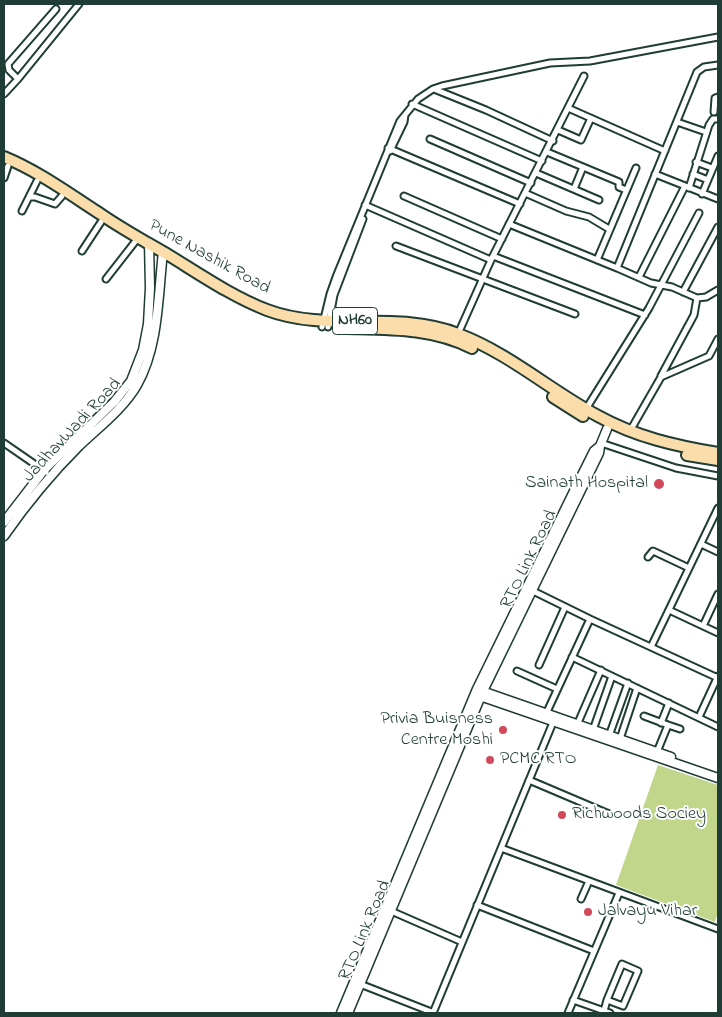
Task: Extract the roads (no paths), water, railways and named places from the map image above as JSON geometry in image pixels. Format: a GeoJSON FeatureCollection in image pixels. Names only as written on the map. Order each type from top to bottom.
{"type":"FeatureCollection","features":[{"type":"Feature","properties":{"kind":"highway","name":"Pune Nashik Road"},"geometry":{"type":"LineString","coordinates":[[5,162],[101,222],[260,307],[284,315],[325,324],[403,330],[447,337],[484,354],[607,429],[661,449],[718,460]]}},
{"type":"Feature","properties":{"kind":"highway","name":"Pune Nashik Road"},"geometry":{"type":"LineString","coordinates":[[5,162],[42,176],[136,240]]}},
{"type":"Feature","properties":{"kind":"highway","name":"Pune Nashik Road"},"geometry":{"type":"LineString","coordinates":[[325,324],[403,322],[433,327],[458,334],[504,358],[586,410],[630,431],[661,442],[718,453]]}},
{"type":"Feature","properties":{"kind":"main road","name":"JadhavWadi Road"},"geometry":{"type":"LineString","coordinates":[[4,522],[47,472],[118,398],[134,375],[143,350],[148,324],[150,288],[148,247]]}},
{"type":"Feature","properties":{"kind":"main road","name":"JadhavWadi Road"},"geometry":{"type":"LineString","coordinates":[[5,532],[36,491],[47,472],[124,402],[137,385],[144,371],[152,344],[163,255]]}},
{"type":"Feature","properties":{"kind":"main road","name":"RTO Link Road"},"geometry":{"type":"LineString","coordinates":[[341,1013],[479,693],[594,451],[600,444],[607,429]]}},
{"type":"Feature","properties":{"kind":"main road","name":"RTO Link Road"},"geometry":{"type":"LineString","coordinates":[[348,1013],[479,693]]}},
{"type":"Feature","properties":{"kind":"main road"},"geometry":{"type":"LineString","coordinates":[[479,693],[718,778]]}},
{"type":"Feature","properties":{"kind":"main road"},"geometry":{"type":"LineString","coordinates":[[554,720],[577,725],[718,773]]}},
{"type":"Feature","properties":{"kind":"street"},"geometry":{"type":"LineString","coordinates":[[4,94],[79,4]]}},
{"type":"Feature","properties":{"kind":"street"},"geometry":{"type":"LineString","coordinates":[[18,79],[9,70],[8,64],[56,9]]}},
{"type":"Feature","properties":{"kind":"street"},"geometry":{"type":"LineString","coordinates":[[325,324],[330,294],[400,121],[412,104],[433,89],[449,84],[550,63],[590,61],[718,37]]}},
{"type":"Feature","properties":{"kind":"street"},"geometry":{"type":"LineString","coordinates":[[616,268],[697,72],[704,67],[718,65]]}},
{"type":"Feature","properties":{"kind":"street"},"geometry":{"type":"LineString","coordinates":[[458,334],[492,258],[584,76]]}},
{"type":"Feature","properties":{"kind":"street"},"geometry":{"type":"LineString","coordinates":[[433,89],[552,140]]}},
{"type":"Feature","properties":{"kind":"street"},"geometry":{"type":"LineString","coordinates":[[714,112],[715,98],[718,96]]}},
{"type":"Feature","properties":{"kind":"street"},"geometry":{"type":"LineString","coordinates":[[412,104],[542,161]]}},
{"type":"Feature","properties":{"kind":"street"},"geometry":{"type":"LineString","coordinates":[[568,108],[665,152]]}},
{"type":"Feature","properties":{"kind":"street"},"geometry":{"type":"LineString","coordinates":[[558,130],[581,140],[591,118]]}},
{"type":"Feature","properties":{"kind":"street"},"geometry":{"type":"LineString","coordinates":[[639,277],[693,174],[710,122],[713,119],[718,119]]}},
{"type":"Feature","properties":{"kind":"street"},"geometry":{"type":"LineString","coordinates":[[677,122],[706,132]]}},
{"type":"Feature","properties":{"kind":"street"},"geometry":{"type":"LineString","coordinates":[[430,139],[531,183]]}},
{"type":"Feature","properties":{"kind":"street"},"geometry":{"type":"LineString","coordinates":[[389,149],[520,204]]}},
{"type":"Feature","properties":{"kind":"street"},"geometry":{"type":"LineString","coordinates":[[547,152],[619,182],[618,187],[626,190]]}},
{"type":"Feature","properties":{"kind":"street"},"geometry":{"type":"LineString","coordinates":[[702,194],[718,156]]}},
{"type":"Feature","properties":{"kind":"street"},"geometry":{"type":"LineString","coordinates":[[4,178],[5,162]]}},
{"type":"Feature","properties":{"kind":"street"},"geometry":{"type":"LineString","coordinates":[[696,162],[712,168]]}},
{"type":"Feature","properties":{"kind":"street"},"geometry":{"type":"LineString","coordinates":[[574,189],[583,167]]}},
{"type":"Feature","properties":{"kind":"street"},"geometry":{"type":"LineString","coordinates":[[597,260],[636,168]]}},
{"type":"Feature","properties":{"kind":"street"},"geometry":{"type":"LineString","coordinates":[[536,173],[599,200]]}},
{"type":"Feature","properties":{"kind":"street"},"geometry":{"type":"LineString","coordinates":[[655,174],[718,199]]}},
{"type":"Feature","properties":{"kind":"street"},"geometry":{"type":"LineString","coordinates":[[693,174],[708,180]]}},
{"type":"Feature","properties":{"kind":"street"},"geometry":{"type":"LineString","coordinates":[[22,211],[38,181]]}},
{"type":"Feature","properties":{"kind":"street"},"geometry":{"type":"LineString","coordinates":[[525,193],[566,211],[589,217],[609,229]]}},
{"type":"Feature","properties":{"kind":"street"},"geometry":{"type":"LineString","coordinates":[[29,197],[35,197],[55,204],[62,196]]}},
{"type":"Feature","properties":{"kind":"street"},"geometry":{"type":"LineString","coordinates":[[404,196],[502,239]]}},
{"type":"Feature","properties":{"kind":"street"},"geometry":{"type":"LineString","coordinates":[[367,206],[492,258],[645,315]]}},
{"type":"Feature","properties":{"kind":"street"},"geometry":{"type":"LineString","coordinates":[[586,410],[645,315],[699,213]]}},
{"type":"Feature","properties":{"kind":"street"},"geometry":{"type":"LineString","coordinates":[[82,251],[101,222]]}},
{"type":"Feature","properties":{"kind":"street"},"geometry":{"type":"LineString","coordinates":[[509,224],[651,283],[698,298],[706,297],[718,290]]}},
{"type":"Feature","properties":{"kind":"street"},"geometry":{"type":"LineString","coordinates":[[683,292],[718,227]]}},
{"type":"Feature","properties":{"kind":"street"},"geometry":{"type":"LineString","coordinates":[[106,279],[136,240]]}},
{"type":"Feature","properties":{"kind":"street"},"geometry":{"type":"LineString","coordinates":[[396,246],[576,314]]}},
{"type":"Feature","properties":{"kind":"street"},"geometry":{"type":"LineString","coordinates":[[630,431],[694,315],[698,298]]}},
{"type":"Feature","properties":{"kind":"street"},"geometry":{"type":"LineString","coordinates":[[661,377],[709,356],[718,338]]}},
{"type":"Feature","properties":{"kind":"street"},"geometry":{"type":"LineString","coordinates":[[4,443],[47,472]]}},
{"type":"Feature","properties":{"kind":"street"},"geometry":{"type":"LineString","coordinates":[[600,444],[676,468],[718,476]]}},
{"type":"Feature","properties":{"kind":"street"},"geometry":{"type":"LineString","coordinates":[[651,647],[718,511]]}},
{"type":"Feature","properties":{"kind":"street"},"geometry":{"type":"LineString","coordinates":[[701,544],[718,552]]}},
{"type":"Feature","properties":{"kind":"street"},"geometry":{"type":"LineString","coordinates":[[648,557],[653,551],[689,568]]}},
{"type":"Feature","properties":{"kind":"street"},"geometry":{"type":"LineString","coordinates":[[530,589],[590,619],[718,677],[699,717]]}},
{"type":"Feature","properties":{"kind":"street"},"geometry":{"type":"LineString","coordinates":[[703,626],[718,594]]}},
{"type":"Feature","properties":{"kind":"street"},"geometry":{"type":"LineString","coordinates":[[539,665],[565,607]]}},
{"type":"Feature","properties":{"kind":"street"},"geometry":{"type":"LineString","coordinates":[[669,610],[718,632]]}},
{"type":"Feature","properties":{"kind":"street"},"geometry":{"type":"LineString","coordinates":[[545,717],[590,619]]}},
{"type":"Feature","properties":{"kind":"street"},"geometry":{"type":"LineString","coordinates":[[572,657],[718,727]]}},
{"type":"Feature","properties":{"kind":"street"},"geometry":{"type":"LineString","coordinates":[[577,725],[601,670]]}},
{"type":"Feature","properties":{"kind":"street"},"geometry":{"type":"LineString","coordinates":[[517,671],[557,689]]}},
{"type":"Feature","properties":{"kind":"street"},"geometry":{"type":"LineString","coordinates":[[592,730],[612,676]]}},
{"type":"Feature","properties":{"kind":"street"},"geometry":{"type":"LineString","coordinates":[[609,736],[628,683]]}},
{"type":"Feature","properties":{"kind":"street"},"geometry":{"type":"LineString","coordinates":[[620,739],[637,688]]}},
{"type":"Feature","properties":{"kind":"street"},"geometry":{"type":"LineString","coordinates":[[661,722],[669,703]]}},
{"type":"Feature","properties":{"kind":"street"},"geometry":{"type":"LineString","coordinates":[[644,716],[680,729]]}},
{"type":"Feature","properties":{"kind":"street"},"geometry":{"type":"LineString","coordinates":[[360,984],[434,1013],[554,720]]}},
{"type":"Feature","properties":{"kind":"street"},"geometry":{"type":"LineString","coordinates":[[657,752],[668,725]]}},
{"type":"Feature","properties":{"kind":"street"},"geometry":{"type":"LineString","coordinates":[[529,780],[608,814]]}},
{"type":"Feature","properties":{"kind":"street"},"geometry":{"type":"LineString","coordinates":[[501,848],[718,929]]}},
{"type":"Feature","properties":{"kind":"street"},"geometry":{"type":"LineString","coordinates":[[581,899],[589,881]]}},
{"type":"Feature","properties":{"kind":"street"},"geometry":{"type":"LineString","coordinates":[[568,1013],[619,893]]}},
{"type":"Feature","properties":{"kind":"street"},"geometry":{"type":"LineString","coordinates":[[478,906],[594,951]]}},
{"type":"Feature","properties":{"kind":"street"},"geometry":{"type":"LineString","coordinates":[[391,911],[462,942]]}},
{"type":"Feature","properties":{"kind":"street"},"geometry":{"type":"LineString","coordinates":[[573,1000],[608,1013],[608,1000],[622,964],[638,971],[623,1006],[608,1000]]}},
{"type":"Feature","properties":{"kind":"place","name":"Sainath Hospital"},"geometry":{"type":"Point","coordinates":[659,484]}},
{"type":"Feature","properties":{"kind":"place","name":"Privia Buisness Centre Moshi"},"geometry":{"type":"Point","coordinates":[503,730]}},
{"type":"Feature","properties":{"kind":"place","name":"PCMC RTO"},"geometry":{"type":"Point","coordinates":[490,760]}},
{"type":"Feature","properties":{"kind":"place","name":"Richwoods Sociey"},"geometry":{"type":"Point","coordinates":[562,815]}},
{"type":"Feature","properties":{"kind":"place","name":"Jalvayu Vihar"},"geometry":{"type":"Point","coordinates":[588,912]}}]}
